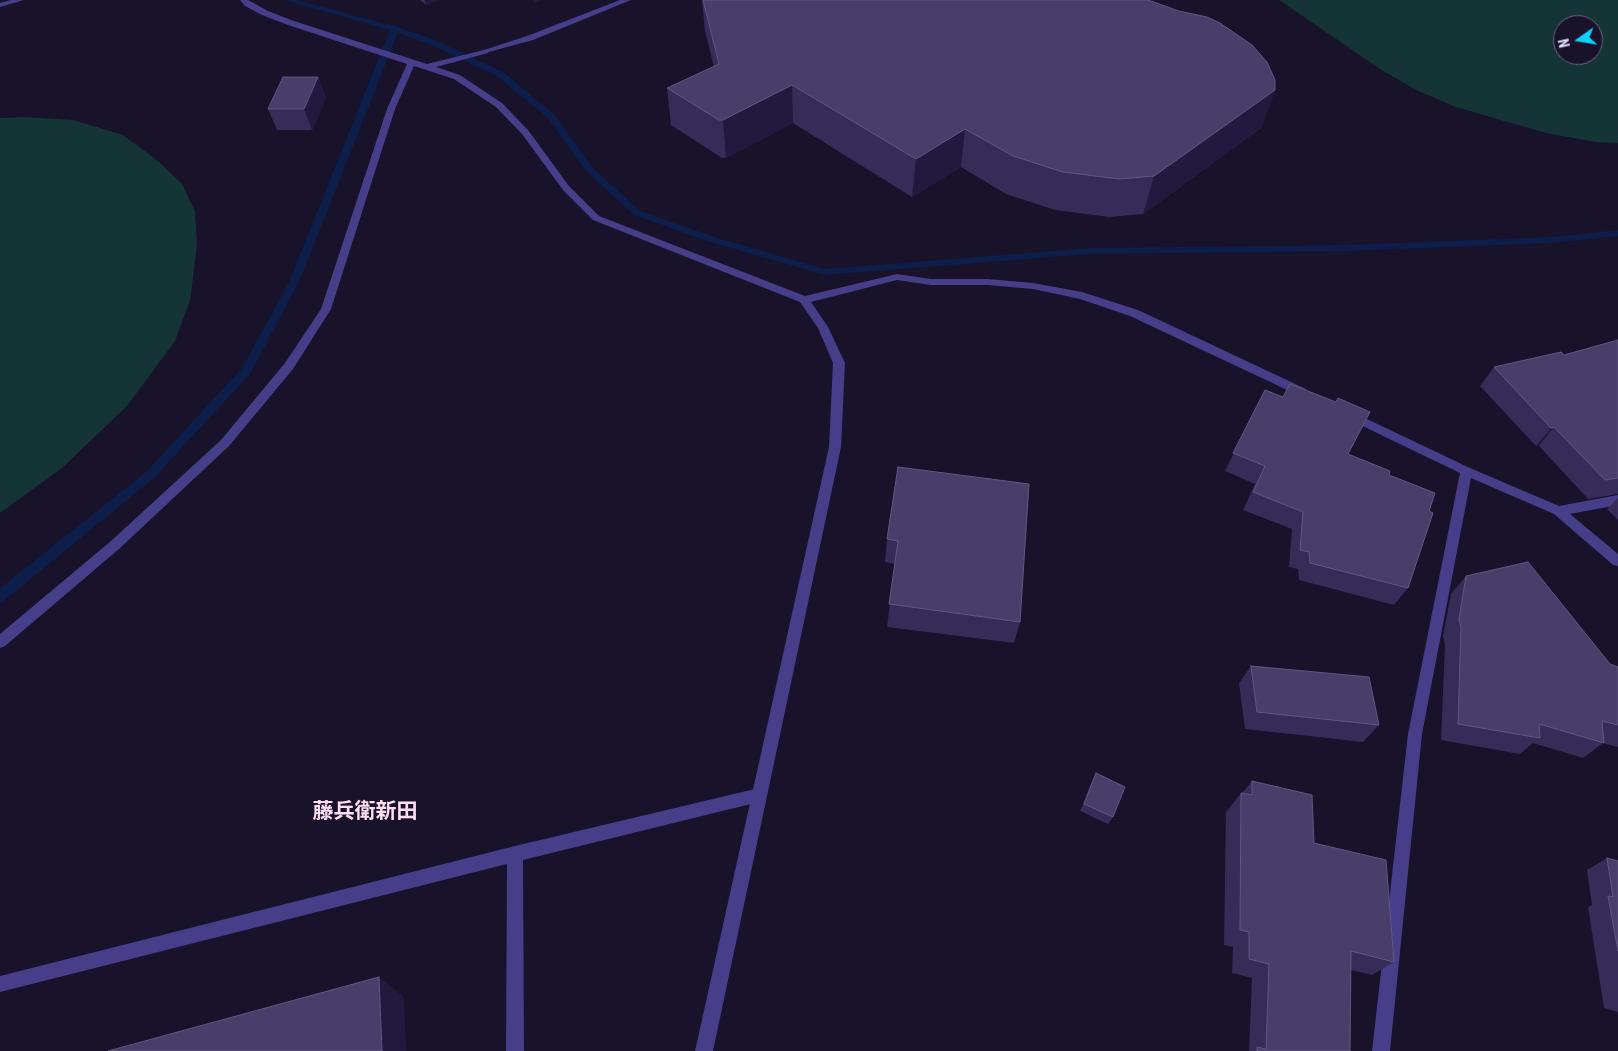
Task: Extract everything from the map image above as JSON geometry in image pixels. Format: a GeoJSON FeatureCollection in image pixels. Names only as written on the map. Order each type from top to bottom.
{"type":"FeatureCollection","features":[{"type":"Feature","properties":{"kind":"street"},"geometry":{"type":"LineString","coordinates":[[0,5],[20,0]]}},
{"type":"Feature","properties":{"kind":"street"},"geometry":{"type":"LineString","coordinates":[[244,0],[265,13],[457,77],[499,105],[525,132],[566,188],[596,218],[804,300],[897,277],[932,282],[988,282],[1033,286],[1082,296],[1134,313],[1310,396]]}},
{"type":"Feature","properties":{"kind":"street"},"geometry":{"type":"LineString","coordinates":[[427,67],[546,33],[627,0]]}},
{"type":"Feature","properties":{"kind":"street"},"geometry":{"type":"LineString","coordinates":[[0,642],[114,545],[225,443],[289,366],[326,309],[391,109],[412,62]]}},
{"type":"Feature","properties":{"kind":"street"},"geometry":{"type":"LineString","coordinates":[[704,1051],[835,447],[839,363],[822,327],[804,300]]}},
{"type":"Feature","properties":{"kind":"street"},"geometry":{"type":"LineString","coordinates":[[1336,408],[1466,471],[1558,511],[1618,561]]}},
{"type":"Feature","properties":{"kind":"street"},"geometry":{"type":"LineString","coordinates":[[1381,1051],[1416,734],[1466,471]]}},
{"type":"Feature","properties":{"kind":"street"},"geometry":{"type":"LineString","coordinates":[[1558,511],[1618,500]]}},
{"type":"Feature","properties":{"kind":"street"},"geometry":{"type":"LineString","coordinates":[[0,984],[515,854],[759,795]]}},
{"type":"Feature","properties":{"kind":"street"},"geometry":{"type":"LineString","coordinates":[[515,854],[515,1051]]}},
{"type":"Feature","properties":{"kind":"green space"},"geometry":{"type":"Polygon","coordinates":[[[1279,0],[1618,0],[1618,143],[1596,142],[1546,133],[1456,107],[1416,90],[1380,69],[1279,0]]]}},
{"type":"Feature","properties":{"kind":"green space"},"geometry":{"type":"Polygon","coordinates":[[[24,117],[73,120],[123,135],[158,161],[182,184],[195,211],[197,245],[190,301],[175,341],[127,406],[62,468],[0,513],[0,118],[24,117]]]}},
{"type":"Feature","properties":{"kind":"building"},"geometry":{"type":"Polygon","coordinates":[[[703,0],[1148,0],[1179,11],[1207,17],[1220,23],[1252,45],[1267,62],[1275,80],[1275,90],[1154,176],[1119,179],[1063,172],[1013,156],[965,129],[916,159],[792,85],[723,120],[719,120],[667,88],[719,64],[703,0]]]}},
{"type":"Feature","properties":{"kind":"building"},"geometry":{"type":"Polygon","coordinates":[[[283,77],[318,77],[304,109],[268,109],[283,77]]]}},
{"type":"Feature","properties":{"kind":"building"},"geometry":{"type":"Polygon","coordinates":[[[1618,340],[1618,478],[1605,480],[1554,427],[1551,428],[1494,367],[1561,352],[1564,355],[1618,340]]]}},
{"type":"Feature","properties":{"kind":"building"},"geometry":{"type":"Polygon","coordinates":[[[1290,384],[1336,402],[1338,398],[1370,412],[1348,454],[1390,471],[1389,475],[1435,493],[1429,511],[1433,513],[1408,588],[1310,563],[1309,552],[1300,550],[1303,512],[1253,492],[1265,466],[1233,453],[1265,390],[1283,397],[1290,384]]]}},
{"type":"Feature","properties":{"kind":"building"},"geometry":{"type":"Polygon","coordinates":[[[898,467],[1029,484],[1020,622],[889,604],[898,541],[887,539],[898,467]]]}},
{"type":"Feature","properties":{"kind":"building"},"geometry":{"type":"Polygon","coordinates":[[[1528,562],[1610,664],[1618,667],[1618,725],[1602,721],[1604,743],[1539,724],[1540,738],[1458,724],[1461,627],[1459,619],[1466,576],[1528,562]]]}},
{"type":"Feature","properties":{"kind":"building"},"geometry":{"type":"Polygon","coordinates":[[[1251,666],[1369,677],[1379,725],[1257,712],[1251,666]]]}},
{"type":"Feature","properties":{"kind":"building"},"geometry":{"type":"Polygon","coordinates":[[[1096,773],[1125,787],[1113,817],[1084,804],[1096,773]]]}},
{"type":"Feature","properties":{"kind":"building"},"geometry":{"type":"Polygon","coordinates":[[[1252,781],[1312,795],[1314,843],[1386,860],[1394,962],[1351,951],[1350,1051],[1257,1051],[1257,1047],[1266,1049],[1269,964],[1249,959],[1249,932],[1240,930],[1241,793],[1252,795],[1252,781]]]}},
{"type":"Feature","properties":{"kind":"building"},"geometry":{"type":"Polygon","coordinates":[[[1607,858],[1618,861],[1618,951],[1608,896],[1613,897],[1607,858]]]}},
{"type":"Feature","properties":{"kind":"building"},"geometry":{"type":"Polygon","coordinates":[[[379,977],[382,1051],[108,1051],[379,977]]]}},
{"type":"Feature","properties":{"kind":"waterway"},"geometry":{"type":"LineString","coordinates":[[288,0],[395,29]]}},
{"type":"Feature","properties":{"kind":"waterway"},"geometry":{"type":"LineString","coordinates":[[0,596],[150,475],[246,371],[294,282],[395,29]]}},
{"type":"Feature","properties":{"kind":"waterway"},"geometry":{"type":"LineString","coordinates":[[395,29],[432,42],[500,74],[552,117],[589,169],[637,213],[714,240],[825,272],[1090,251],[1344,248],[1552,240],[1618,233]]}},
{"type":"Feature","properties":{"kind":"district","name":"藤兵衛新田"},"geometry":{"type":"Point","coordinates":[365,813]}}]}
